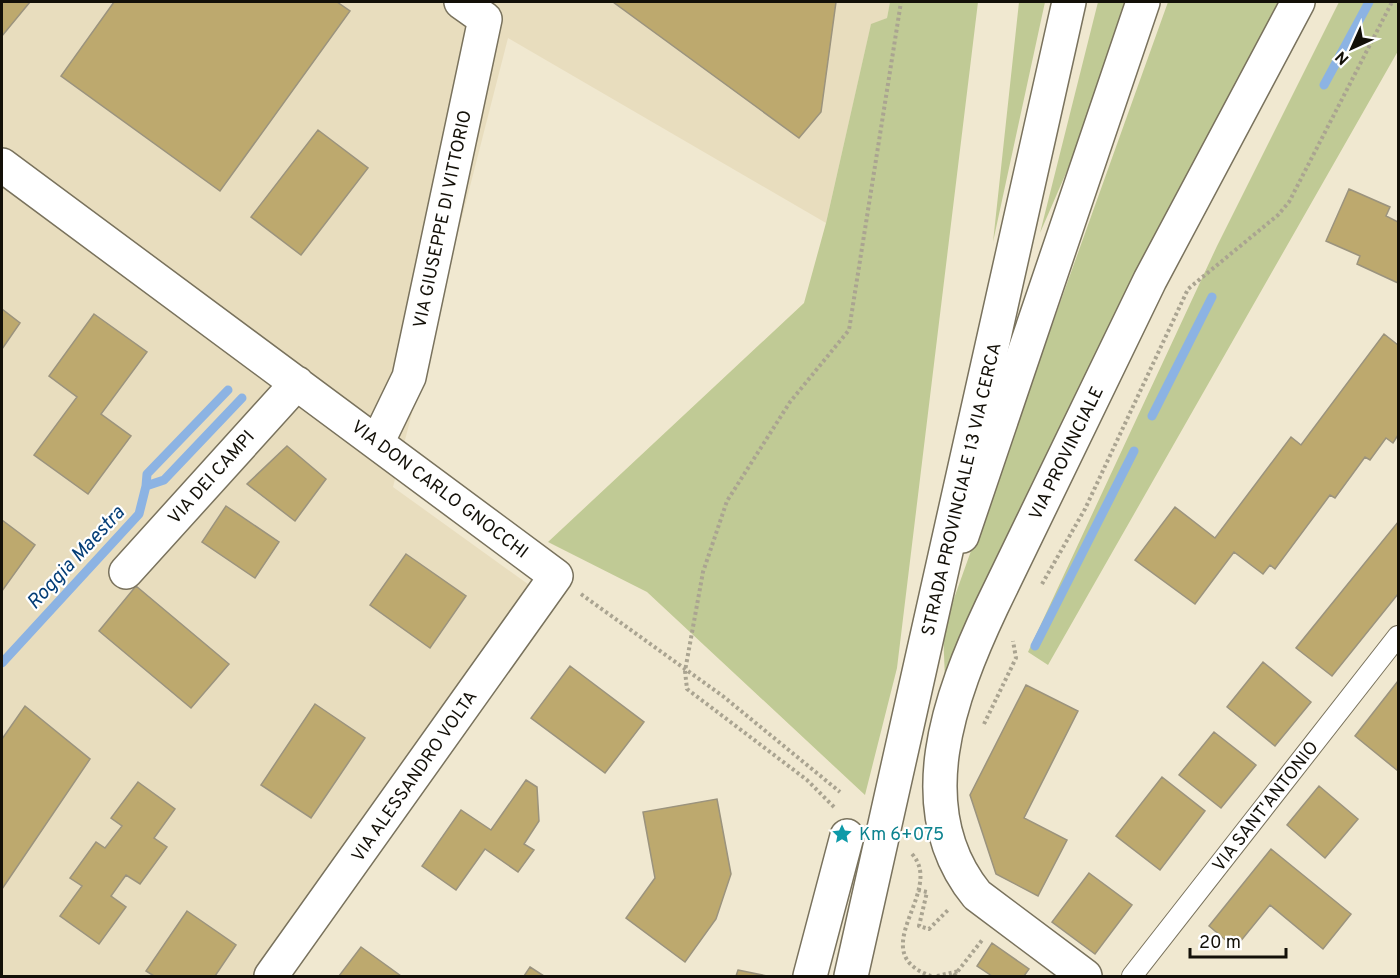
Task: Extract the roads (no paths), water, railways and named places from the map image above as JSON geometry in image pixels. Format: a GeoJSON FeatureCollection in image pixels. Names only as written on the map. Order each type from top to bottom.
{"type":"FeatureCollection","features":[{"type":"Feature","properties":{"kind":"street","name":"VIA GIUSEPPE DI VITTORIO"},"geometry":{"type":"LineString","coordinates":[[377,443],[409,376],[485,19],[461,2]]}},
{"type":"Feature","properties":{"kind":"street","name":"STRADA PROVINCIALE 13 VIA CERCA"},"geometry":{"type":"LineString","coordinates":[[851,976],[1069,2]]}},
{"type":"Feature","properties":{"kind":"street"},"geometry":{"type":"LineString","coordinates":[[927,641],[1046,281],[1143,2]]}},
{"type":"Feature","properties":{"kind":"street","name":"VIA PROVINCIALE"},"geometry":{"type":"LineString","coordinates":[[1085,976],[1002,914],[971,887],[957,865],[948,838],[939,785],[943,738],[969,657],[1150,280],[1298,2]]}},
{"type":"Feature","properties":{"kind":"street","name":"VIA DON CARLO GNOCCHI"},"geometry":{"type":"LineString","coordinates":[[2,165],[556,576]]}},
{"type":"Feature","properties":{"kind":"street","name":"VIA DEI CAMPI"},"geometry":{"type":"LineString","coordinates":[[126,572],[297,383]]}},
{"type":"Feature","properties":{"kind":"street","name":"VIA ALESSANDRO VOLTA"},"geometry":{"type":"LineString","coordinates":[[271,976],[556,576]]}},
{"type":"Feature","properties":{"kind":"street"},"geometry":{"type":"LineString","coordinates":[[810,976],[847,836]]}},
{"type":"Feature","properties":{"kind":"lane","name":"VIA SANT'ANTONIO"},"geometry":{"type":"LineString","coordinates":[[1132,976],[1398,636]]}},
{"type":"Feature","properties":{"kind":"waterway"},"geometry":{"type":"LineString","coordinates":[[1324,85],[1369,2]]}},
{"type":"Feature","properties":{"kind":"waterway"},"geometry":{"type":"LineString","coordinates":[[1152,416],[1212,297]]}},
{"type":"Feature","properties":{"kind":"waterway"},"geometry":{"type":"LineString","coordinates":[[146,486],[147,474],[228,390]]}},
{"type":"Feature","properties":{"kind":"waterway","name":"Roggia Maestra"},"geometry":{"type":"LineString","coordinates":[[2,663],[139,514],[146,486],[164,480],[242,398]]}},
{"type":"Feature","properties":{"kind":"waterway"},"geometry":{"type":"LineString","coordinates":[[1035,646],[1134,451]]}},
{"type":"Feature","properties":{"kind":"place","name":"Km 6+075"},"geometry":{"type":"Point","coordinates":[842,834]}}]}
